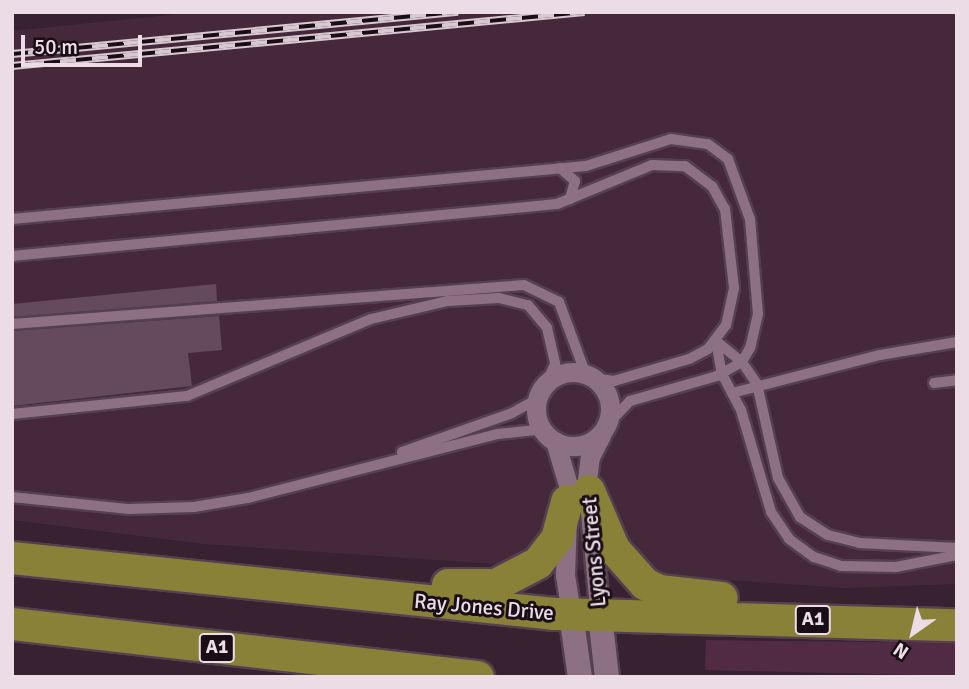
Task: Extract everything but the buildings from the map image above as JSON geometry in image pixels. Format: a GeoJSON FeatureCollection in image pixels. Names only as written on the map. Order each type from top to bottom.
{"type":"FeatureCollection","features":[{"type":"Feature","properties":{"kind":"highway"},"geometry":{"type":"LineString","coordinates":[[231,582],[296,573],[475,587],[496,585],[518,577],[550,552],[578,496],[614,549],[645,584],[660,591],[957,614]]}},
{"type":"Feature","properties":{"kind":"highway","name":"Ray Jones Drive"},"geometry":{"type":"LineString","coordinates":[[12,558],[231,582],[586,615],[957,625]]}},
{"type":"Feature","properties":{"kind":"highway","name":"A1"},"geometry":{"type":"LineString","coordinates":[[12,624],[478,677]]}},
{"type":"Feature","properties":{"kind":"street"},"geometry":{"type":"LineString","coordinates":[[564,373],[589,376],[610,402],[605,429],[586,444],[551,439],[537,415],[544,388],[564,373]]}},
{"type":"Feature","properties":{"kind":"street","name":"Lyons Street"},"geometry":{"type":"LineString","coordinates":[[605,429],[590,457],[578,496],[565,575],[586,615],[607,677]]}},
{"type":"Feature","properties":{"kind":"street","name":"Lyons Street"},"geometry":{"type":"LineString","coordinates":[[551,439],[568,485],[578,496],[586,615],[580,677]]}},
{"type":"Feature","properties":{"kind":"lane"},"geometry":{"type":"LineString","coordinates":[[12,219],[558,168],[598,163],[685,138],[708,144],[728,159],[750,219],[758,314],[750,348],[741,362]]}},
{"type":"Feature","properties":{"kind":"lane"},"geometry":{"type":"LineString","coordinates":[[12,256],[564,203],[652,164],[685,166],[703,177],[725,209],[734,265],[730,311],[716,341],[689,359],[607,382],[589,376],[559,302],[524,285],[12,324]]}},
{"type":"Feature","properties":{"kind":"lane"},"geometry":{"type":"LineString","coordinates":[[558,168],[569,171],[575,181],[573,197],[564,203]]}},
{"type":"Feature","properties":{"kind":"lane"},"geometry":{"type":"LineString","coordinates":[[12,414],[187,396],[371,319],[447,301],[499,298],[528,305],[547,328],[555,364],[544,388],[532,402],[512,413],[355,468]]}},
{"type":"Feature","properties":{"kind":"lane"},"geometry":{"type":"LineString","coordinates":[[716,341],[741,362],[758,387],[778,478],[800,517],[844,540],[957,548]]}},
{"type":"Feature","properties":{"kind":"lane"},"geometry":{"type":"LineString","coordinates":[[716,341],[722,374],[732,393],[771,512],[789,539],[814,557],[841,566],[957,563]]}},
{"type":"Feature","properties":{"kind":"lane"},"geometry":{"type":"LineString","coordinates":[[732,393],[880,355],[957,342]]}},
{"type":"Feature","properties":{"kind":"lane","name":"Lyons Street"},"geometry":{"type":"LineString","coordinates":[[605,429],[630,401],[722,374],[741,362]]}},
{"type":"Feature","properties":{"kind":"lane"},"geometry":{"type":"LineString","coordinates":[[934,383],[957,380]]}},
{"type":"Feature","properties":{"kind":"lane"},"geometry":{"type":"LineString","coordinates":[[12,497],[129,509],[176,508],[248,498],[355,468],[498,434],[536,430],[551,439]]}},
{"type":"Feature","properties":{"kind":"lane"},"geometry":{"type":"LineString","coordinates":[[932,546],[957,541]]}},
{"type":"Feature","properties":{"kind":"lane"},"geometry":{"type":"LineString","coordinates":[[919,564],[957,555]]}},
{"type":"Feature","properties":{"kind":"shaded area"},"geometry":{"type":"Polygon","coordinates":[[[198,12],[957,12],[957,584],[845,588],[204,544],[12,520],[12,31],[198,12]]]}},
{"type":"Feature","properties":{"kind":"shaded area"},"geometry":{"type":"Polygon","coordinates":[[[706,640],[957,643],[957,676],[705,670],[706,640]]]}},
{"type":"Feature","properties":{"kind":"railway"},"geometry":{"type":"LineString","coordinates":[[12,54],[458,12]]}},
{"type":"Feature","properties":{"kind":"railway"},"geometry":{"type":"LineString","coordinates":[[12,66],[584,12]]}}]}
